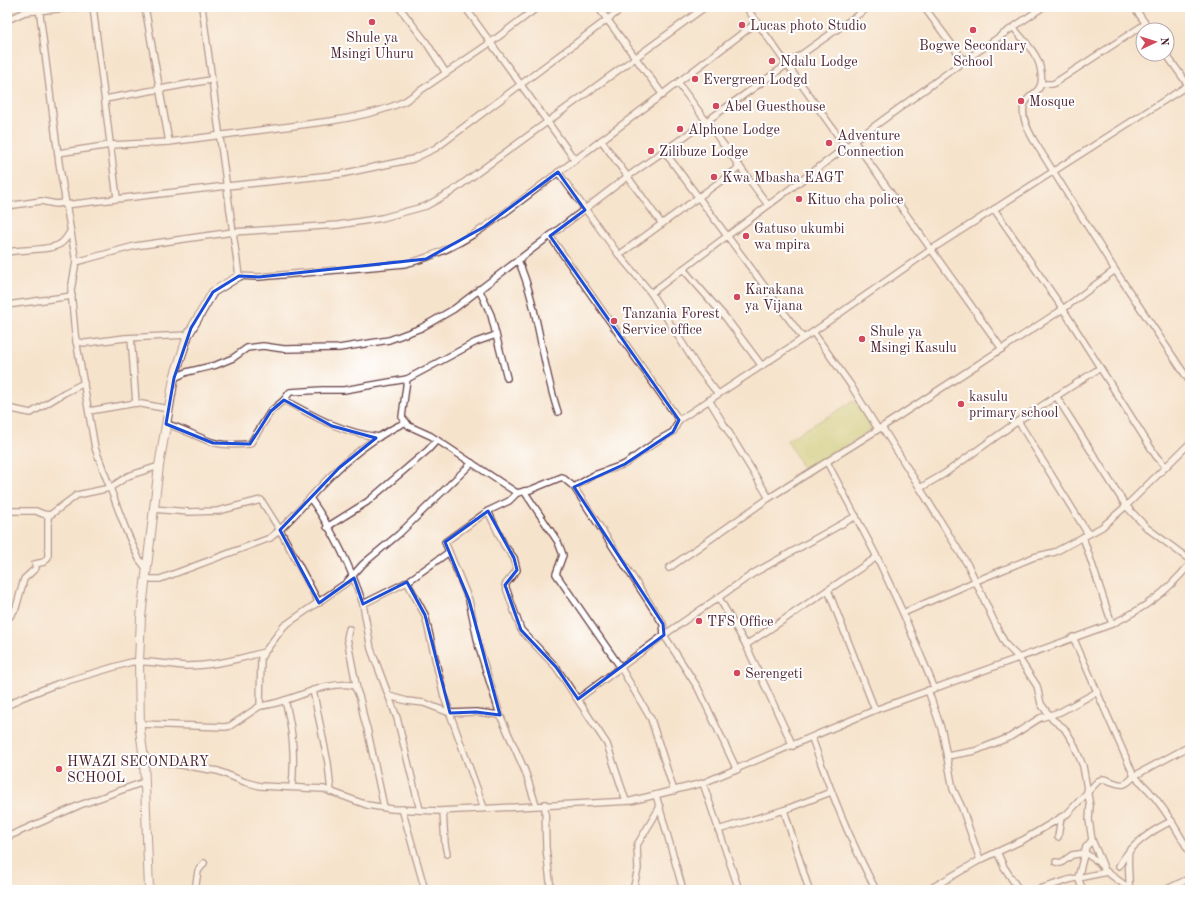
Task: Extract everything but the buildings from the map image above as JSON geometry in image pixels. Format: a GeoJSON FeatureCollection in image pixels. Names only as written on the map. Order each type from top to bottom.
{"type":"FeatureCollection","features":[{"type":"Feature","properties":{"kind":"street"},"geometry":{"type":"LineString","coordinates":[[7,20],[25,12],[39,9],[80,7]]}},
{"type":"Feature","properties":{"kind":"street"},"geometry":{"type":"LineString","coordinates":[[93,7],[117,198]]}},
{"type":"Feature","properties":{"kind":"street"},"geometry":{"type":"LineString","coordinates":[[145,7],[169,142]]}},
{"type":"Feature","properties":{"kind":"street"},"geometry":{"type":"LineString","coordinates":[[202,7],[210,80],[221,135],[239,276]]}},
{"type":"Feature","properties":{"kind":"street"},"geometry":{"type":"LineString","coordinates":[[399,7],[426,42],[446,73]]}},
{"type":"Feature","properties":{"kind":"street"},"geometry":{"type":"LineString","coordinates":[[465,7],[546,122],[575,160]]}},
{"type":"Feature","properties":{"kind":"street"},"geometry":{"type":"LineString","coordinates":[[58,153],[111,145],[169,142],[354,118],[393,107],[490,43],[531,9],[538,7]]}},
{"type":"Feature","properties":{"kind":"street"},"geometry":{"type":"LineString","coordinates":[[598,7],[636,56],[663,95]]}},
{"type":"Feature","properties":{"kind":"street"},"geometry":{"type":"LineString","coordinates":[[7,206],[41,201],[56,204],[341,174],[413,159],[436,148],[624,7]]}},
{"type":"Feature","properties":{"kind":"street"},"geometry":{"type":"LineString","coordinates":[[76,262],[128,247],[233,232],[338,225],[382,218],[426,206],[451,192],[636,56],[706,7]]}},
{"type":"Feature","properties":{"kind":"street"},"geometry":{"type":"LineString","coordinates":[[754,7],[747,9],[846,147]]}},
{"type":"Feature","properties":{"kind":"street"},"geometry":{"type":"LineString","coordinates":[[174,378],[187,372],[216,365],[233,358],[247,348],[274,346],[284,349],[331,349],[389,340],[421,328],[454,309],[627,177],[869,7]]}},
{"type":"Feature","properties":{"kind":"street"},"geometry":{"type":"LineString","coordinates":[[924,7],[964,61]]}},
{"type":"Feature","properties":{"kind":"street"},"geometry":{"type":"LineString","coordinates":[[651,293],[854,141],[964,61],[1043,7]]}},
{"type":"Feature","properties":{"kind":"street"},"geometry":{"type":"LineString","coordinates":[[1134,7],[1144,22]]}},
{"type":"Feature","properties":{"kind":"street"},"geometry":{"type":"LineString","coordinates":[[39,9],[65,203],[76,262],[72,284],[76,342],[90,410],[95,448],[126,530],[139,559],[146,568]]}},
{"type":"Feature","properties":{"kind":"street"},"geometry":{"type":"LineString","coordinates":[[150,890],[144,759],[140,724],[140,617],[159,466],[174,378],[188,335],[213,292],[239,276],[259,277],[404,264],[426,259],[447,250],[484,227],[663,95],[757,22]]}},
{"type":"Feature","properties":{"kind":"street"},"geometry":{"type":"LineString","coordinates":[[1014,28],[1036,57],[1040,66],[1042,84],[1037,93],[1027,100],[1024,107],[1025,121],[1032,139],[1115,270],[1190,382]]}},
{"type":"Feature","properties":{"kind":"street"},"geometry":{"type":"LineString","coordinates":[[1042,84],[1053,84],[1135,31]]}},
{"type":"Feature","properties":{"kind":"street"},"geometry":{"type":"LineString","coordinates":[[574,487],[606,470],[625,464],[657,440],[673,432],[679,420],[813,332],[932,249],[1189,84],[1172,62]]}},
{"type":"Feature","properties":{"kind":"street"},"geometry":{"type":"LineString","coordinates":[[105,99],[210,80]]}},
{"type":"Feature","properties":{"kind":"street"},"geometry":{"type":"LineString","coordinates":[[678,83],[768,206]]}},
{"type":"Feature","properties":{"kind":"street"},"geometry":{"type":"LineString","coordinates":[[602,140],[662,224]]}},
{"type":"Feature","properties":{"kind":"street"},"geometry":{"type":"LineString","coordinates":[[854,141],[1002,349]]}},
{"type":"Feature","properties":{"kind":"street"},"geometry":{"type":"LineString","coordinates":[[664,151],[803,338]]}},
{"type":"Feature","properties":{"kind":"street"},"geometry":{"type":"LineString","coordinates":[[619,255],[740,167]]}},
{"type":"Feature","properties":{"kind":"street"},"geometry":{"type":"LineString","coordinates":[[558,172],[619,255],[651,293],[698,368],[718,394]]}},
{"type":"Feature","properties":{"kind":"street"},"geometry":{"type":"LineString","coordinates":[[994,209],[1063,309],[1156,456],[1166,467]]}},
{"type":"Feature","properties":{"kind":"street"},"geometry":{"type":"LineString","coordinates":[[7,252],[60,245],[70,232]]}},
{"type":"Feature","properties":{"kind":"street"},"geometry":{"type":"LineString","coordinates":[[550,236],[679,420]]}},
{"type":"Feature","properties":{"kind":"street"},"geometry":{"type":"LineString","coordinates":[[518,260],[529,289],[550,388],[558,412]]}},
{"type":"Feature","properties":{"kind":"street"},"geometry":{"type":"LineString","coordinates":[[683,269],[726,318],[762,366]]}},
{"type":"Feature","properties":{"kind":"street"},"geometry":{"type":"LineString","coordinates":[[669,568],[769,498],[1063,309],[1115,270]]}},
{"type":"Feature","properties":{"kind":"street"},"geometry":{"type":"LineString","coordinates":[[479,289],[491,315],[507,378]]}},
{"type":"Feature","properties":{"kind":"street"},"geometry":{"type":"LineString","coordinates":[[7,305],[72,296]]}},
{"type":"Feature","properties":{"kind":"street"},"geometry":{"type":"LineString","coordinates":[[813,332],[920,488],[970,567],[985,605],[1006,645],[1018,657],[1037,686],[1041,704],[1049,715],[1064,728],[1073,742],[1083,766],[1090,806],[1089,820],[1092,840],[1107,872]]}},
{"type":"Feature","properties":{"kind":"street"},"geometry":{"type":"LineString","coordinates":[[76,342],[86,343],[132,338],[188,335]]}},
{"type":"Feature","properties":{"kind":"street"},"geometry":{"type":"LineString","coordinates":[[166,424],[178,427],[213,443],[234,445],[250,444],[270,411],[284,400],[290,392],[344,390],[407,379],[476,342],[496,335]]}},
{"type":"Feature","properties":{"kind":"street"},"geometry":{"type":"LineString","coordinates":[[132,338],[136,403]]}},
{"type":"Feature","properties":{"kind":"street"},"geometry":{"type":"LineString","coordinates":[[920,488],[944,474],[1018,421],[1100,368]]}},
{"type":"Feature","properties":{"kind":"street"},"geometry":{"type":"LineString","coordinates":[[407,379],[402,417],[409,426],[437,440],[517,493]]}},
{"type":"Feature","properties":{"kind":"street"},"geometry":{"type":"LineString","coordinates":[[7,408],[31,413],[84,383]]}},
{"type":"Feature","properties":{"kind":"street"},"geometry":{"type":"LineString","coordinates":[[1056,396],[1126,506],[1147,528],[1190,560]]}},
{"type":"Feature","properties":{"kind":"street"},"geometry":{"type":"LineString","coordinates":[[284,400],[332,426],[365,435],[379,436]]}},
{"type":"Feature","properties":{"kind":"street"},"geometry":{"type":"LineString","coordinates":[[709,400],[769,498]]}},
{"type":"Feature","properties":{"kind":"street"},"geometry":{"type":"LineString","coordinates":[[90,410],[136,403],[169,409]]}},
{"type":"Feature","properties":{"kind":"street"},"geometry":{"type":"LineString","coordinates":[[1018,421],[1085,536],[1112,624]]}},
{"type":"Feature","properties":{"kind":"street"},"geometry":{"type":"LineString","coordinates":[[145,579],[160,579],[270,538],[280,530],[339,468],[384,432],[406,422]]}},
{"type":"Feature","properties":{"kind":"street"},"geometry":{"type":"LineString","coordinates":[[327,527],[366,502],[428,450],[437,440]]}},
{"type":"Feature","properties":{"kind":"street"},"geometry":{"type":"LineString","coordinates":[[903,613],[1034,557],[1055,552],[1102,527],[1126,506],[1190,443]]}},
{"type":"Feature","properties":{"kind":"street"},"geometry":{"type":"LineString","coordinates":[[827,462],[877,557],[903,613],[931,688],[942,731],[953,789],[962,808],[980,860]]}},
{"type":"Feature","properties":{"kind":"street"},"geometry":{"type":"LineString","coordinates":[[260,706],[261,657],[284,626],[346,583],[363,564],[399,534],[472,463]]}},
{"type":"Feature","properties":{"kind":"street"},"geometry":{"type":"LineString","coordinates":[[48,515],[77,495],[110,488],[128,476],[159,466]]}},
{"type":"Feature","properties":{"kind":"street"},"geometry":{"type":"LineString","coordinates":[[536,805],[525,771],[500,715],[479,648],[468,600],[446,542],[488,511],[509,501],[517,493],[562,477],[574,487],[663,624],[664,635],[698,688],[737,770]]}},
{"type":"Feature","properties":{"kind":"street"},"geometry":{"type":"LineString","coordinates":[[524,491],[558,542],[563,555],[556,574],[621,668],[651,719],[674,791]]}},
{"type":"Feature","properties":{"kind":"street"},"geometry":{"type":"LineString","coordinates":[[310,498],[353,575],[363,604],[371,649],[397,718],[420,810]]}},
{"type":"Feature","properties":{"kind":"street"},"geometry":{"type":"LineString","coordinates":[[153,509],[189,512],[218,511],[261,500],[280,530],[318,603]]}},
{"type":"Feature","properties":{"kind":"street"},"geometry":{"type":"LineString","coordinates":[[7,511],[36,511],[48,515]]}},
{"type":"Feature","properties":{"kind":"street"},"geometry":{"type":"LineString","coordinates":[[488,511],[504,545],[514,558],[517,570],[505,585],[521,630],[556,666],[607,744],[626,801]]}},
{"type":"Feature","properties":{"kind":"street"},"geometry":{"type":"LineString","coordinates":[[7,620],[16,608],[24,579],[36,568],[35,564],[44,562],[48,557],[48,515]]}},
{"type":"Feature","properties":{"kind":"street"},"geometry":{"type":"LineString","coordinates":[[578,699],[664,635],[720,598],[754,573],[856,516]]}},
{"type":"Feature","properties":{"kind":"street"},"geometry":{"type":"LineString","coordinates":[[363,604],[407,582],[449,552]]}},
{"type":"Feature","properties":{"kind":"street"},"geometry":{"type":"LineString","coordinates":[[746,645],[877,557]]}},
{"type":"Feature","properties":{"kind":"street"},"geometry":{"type":"LineString","coordinates":[[144,759],[218,771],[245,782],[260,786],[324,789],[367,805],[402,809],[443,811],[545,804],[626,801],[703,783],[737,770],[875,710],[931,688],[1112,624],[1141,610],[1162,595],[1190,564]]}},
{"type":"Feature","properties":{"kind":"street"},"geometry":{"type":"LineString","coordinates":[[407,582],[425,615],[438,674],[450,713],[484,808]]}},
{"type":"Feature","properties":{"kind":"street"},"geometry":{"type":"LineString","coordinates":[[828,590],[875,710]]}},
{"type":"Feature","properties":{"kind":"street"},"geometry":{"type":"LineString","coordinates":[[720,598],[746,645],[793,746]]}},
{"type":"Feature","properties":{"kind":"street"},"geometry":{"type":"LineString","coordinates":[[349,629],[347,638],[357,689],[384,807]]}},
{"type":"Feature","properties":{"kind":"street"},"geometry":{"type":"LineString","coordinates":[[1073,638],[1134,776],[1148,788],[1172,821],[1190,853]]}},
{"type":"Feature","properties":{"kind":"street"},"geometry":{"type":"LineString","coordinates":[[7,706],[21,698],[86,674],[140,661],[194,665],[264,652]]}},
{"type":"Feature","properties":{"kind":"street"},"geometry":{"type":"LineString","coordinates":[[140,724],[225,727],[234,723],[260,706],[285,700],[313,690],[331,685],[344,684],[353,685],[357,689]]}},
{"type":"Feature","properties":{"kind":"street"},"geometry":{"type":"LineString","coordinates":[[313,690],[328,763],[331,792]]}},
{"type":"Feature","properties":{"kind":"street"},"geometry":{"type":"LineString","coordinates":[[947,756],[975,751],[1010,737],[1040,718],[1060,712],[1097,692]]}},
{"type":"Feature","properties":{"kind":"street"},"geometry":{"type":"LineString","coordinates":[[389,696],[407,701],[424,703],[450,713],[476,712],[500,715]]}},
{"type":"Feature","properties":{"kind":"street"},"geometry":{"type":"LineString","coordinates":[[285,700],[289,715],[295,756],[292,787]]}},
{"type":"Feature","properties":{"kind":"street"},"geometry":{"type":"LineString","coordinates":[[812,738],[831,792],[856,853],[876,890]]}},
{"type":"Feature","properties":{"kind":"street"},"geometry":{"type":"LineString","coordinates":[[928,890],[980,860],[1023,840],[1061,817],[1103,779],[1123,785],[1128,783],[1134,776],[1190,746]]}},
{"type":"Feature","properties":{"kind":"street"},"geometry":{"type":"LineString","coordinates":[[7,837],[80,805],[144,782]]}},
{"type":"Feature","properties":{"kind":"street"},"geometry":{"type":"LineString","coordinates":[[703,783],[738,889],[730,890]]}},
{"type":"Feature","properties":{"kind":"street"},"geometry":{"type":"LineString","coordinates":[[718,830],[784,810],[831,792]]}},
{"type":"Feature","properties":{"kind":"street"},"geometry":{"type":"LineString","coordinates":[[656,795],[683,890]]}},
{"type":"Feature","properties":{"kind":"street"},"geometry":{"type":"LineString","coordinates":[[545,804],[546,848],[551,890]]}},
{"type":"Feature","properties":{"kind":"street"},"geometry":{"type":"LineString","coordinates":[[633,890],[638,869],[637,845],[660,807]]}},
{"type":"Feature","properties":{"kind":"street"},"geometry":{"type":"LineString","coordinates":[[402,809],[426,890]]}},
{"type":"Feature","properties":{"kind":"street"},"geometry":{"type":"LineString","coordinates":[[784,810],[809,890]]}},
{"type":"Feature","properties":{"kind":"street"},"geometry":{"type":"LineString","coordinates":[[443,811],[447,854]]}},
{"type":"Feature","properties":{"kind":"street"},"geometry":{"type":"LineString","coordinates":[[1058,837],[1061,817]]}},
{"type":"Feature","properties":{"kind":"street"},"geometry":{"type":"LineString","coordinates":[[1119,866],[1124,856],[1157,827],[1172,821]]}},
{"type":"Feature","properties":{"kind":"street"},"geometry":{"type":"LineString","coordinates":[[1083,890],[1078,878],[1086,847],[1092,840]]}},
{"type":"Feature","properties":{"kind":"street"},"geometry":{"type":"LineString","coordinates":[[1056,862],[1061,863],[1072,855],[1085,853],[1097,861],[1107,872],[1129,890],[1130,877],[1127,866],[1129,851]]}},
{"type":"Feature","properties":{"kind":"street"},"geometry":{"type":"LineString","coordinates":[[997,852],[1004,867],[1019,890]]}},
{"type":"Feature","properties":{"kind":"street"},"geometry":{"type":"LineString","coordinates":[[195,890],[198,872],[204,863]]}},
{"type":"Feature","properties":{"kind":"street"},"geometry":{"type":"LineString","coordinates":[[1035,890],[1055,887],[1073,877],[1078,878],[1107,872]]}},
{"type":"Feature","properties":{"kind":"street"},"geometry":{"type":"LineString","coordinates":[[1165,890],[1190,878]]}},
{"type":"Feature","properties":{"kind":"highlighted area"},"geometry":{"type":"Polygon","coordinates":[[[558,172],[585,210],[550,236],[679,420],[673,432],[625,464],[574,487],[663,624],[664,635],[578,699],[556,667],[521,630],[505,585],[517,570],[514,558],[488,511],[445,542],[469,600],[500,715],[476,712],[450,713],[425,615],[407,582],[363,604],[354,578],[319,603],[280,530],[339,468],[376,438],[332,426],[284,400],[271,411],[250,444],[213,443],[166,424],[174,378],[191,328],[213,292],[239,276],[259,277],[426,259],[484,227],[558,172]]]}},
{"type":"Feature","properties":{"kind":"green space"},"geometry":{"type":"Polygon","coordinates":[[[854,401],[872,429],[805,472],[787,440],[854,401]]]}},
{"type":"Feature","properties":{"kind":"place","name":"Shule ya Msingi Uhuru"},"geometry":{"type":"Point","coordinates":[372,22]}},
{"type":"Feature","properties":{"kind":"place","name":"Lucas photo Studio"},"geometry":{"type":"Point","coordinates":[742,25]}},
{"type":"Feature","properties":{"kind":"place","name":"Bogwe Secondary School"},"geometry":{"type":"Point","coordinates":[973,30]}},
{"type":"Feature","properties":{"kind":"place","name":"Ndalu Lodge"},"geometry":{"type":"Point","coordinates":[772,61]}},
{"type":"Feature","properties":{"kind":"place","name":"Evergreen Lodgd"},"geometry":{"type":"Point","coordinates":[695,79]}},
{"type":"Feature","properties":{"kind":"place","name":"Mosque"},"geometry":{"type":"Point","coordinates":[1021,101]}},
{"type":"Feature","properties":{"kind":"place","name":"Abel Guesthouse"},"geometry":{"type":"Point","coordinates":[716,106]}},
{"type":"Feature","properties":{"kind":"place","name":"Alphone Lodge"},"geometry":{"type":"Point","coordinates":[680,129]}},
{"type":"Feature","properties":{"kind":"place","name":"Adventure Connection"},"geometry":{"type":"Point","coordinates":[829,143]}},
{"type":"Feature","properties":{"kind":"place","name":"Zilibuze Lodge"},"geometry":{"type":"Point","coordinates":[651,151]}},
{"type":"Feature","properties":{"kind":"place","name":"Kwa Mbasha EAGT"},"geometry":{"type":"Point","coordinates":[714,177]}},
{"type":"Feature","properties":{"kind":"place","name":"Kituo cha police"},"geometry":{"type":"Point","coordinates":[799,199]}},
{"type":"Feature","properties":{"kind":"place","name":"Gatuso ukumbi wa mpira"},"geometry":{"type":"Point","coordinates":[746,236]}},
{"type":"Feature","properties":{"kind":"place","name":"Karakana ya Vijana"},"geometry":{"type":"Point","coordinates":[737,297]}},
{"type":"Feature","properties":{"kind":"place","name":"Tanzania Forest Service office"},"geometry":{"type":"Point","coordinates":[614,321]}},
{"type":"Feature","properties":{"kind":"place","name":"Shule ya Msingi Kasulu"},"geometry":{"type":"Point","coordinates":[862,339]}},
{"type":"Feature","properties":{"kind":"place","name":"kasulu primary school"},"geometry":{"type":"Point","coordinates":[961,404]}},
{"type":"Feature","properties":{"kind":"place","name":"TFS Office"},"geometry":{"type":"Point","coordinates":[699,621]}},
{"type":"Feature","properties":{"kind":"place","name":"Serengeti"},"geometry":{"type":"Point","coordinates":[737,673]}},
{"type":"Feature","properties":{"kind":"place","name":"HWAZI SECONDARY SCHOOL"},"geometry":{"type":"Point","coordinates":[59,769]}}]}
